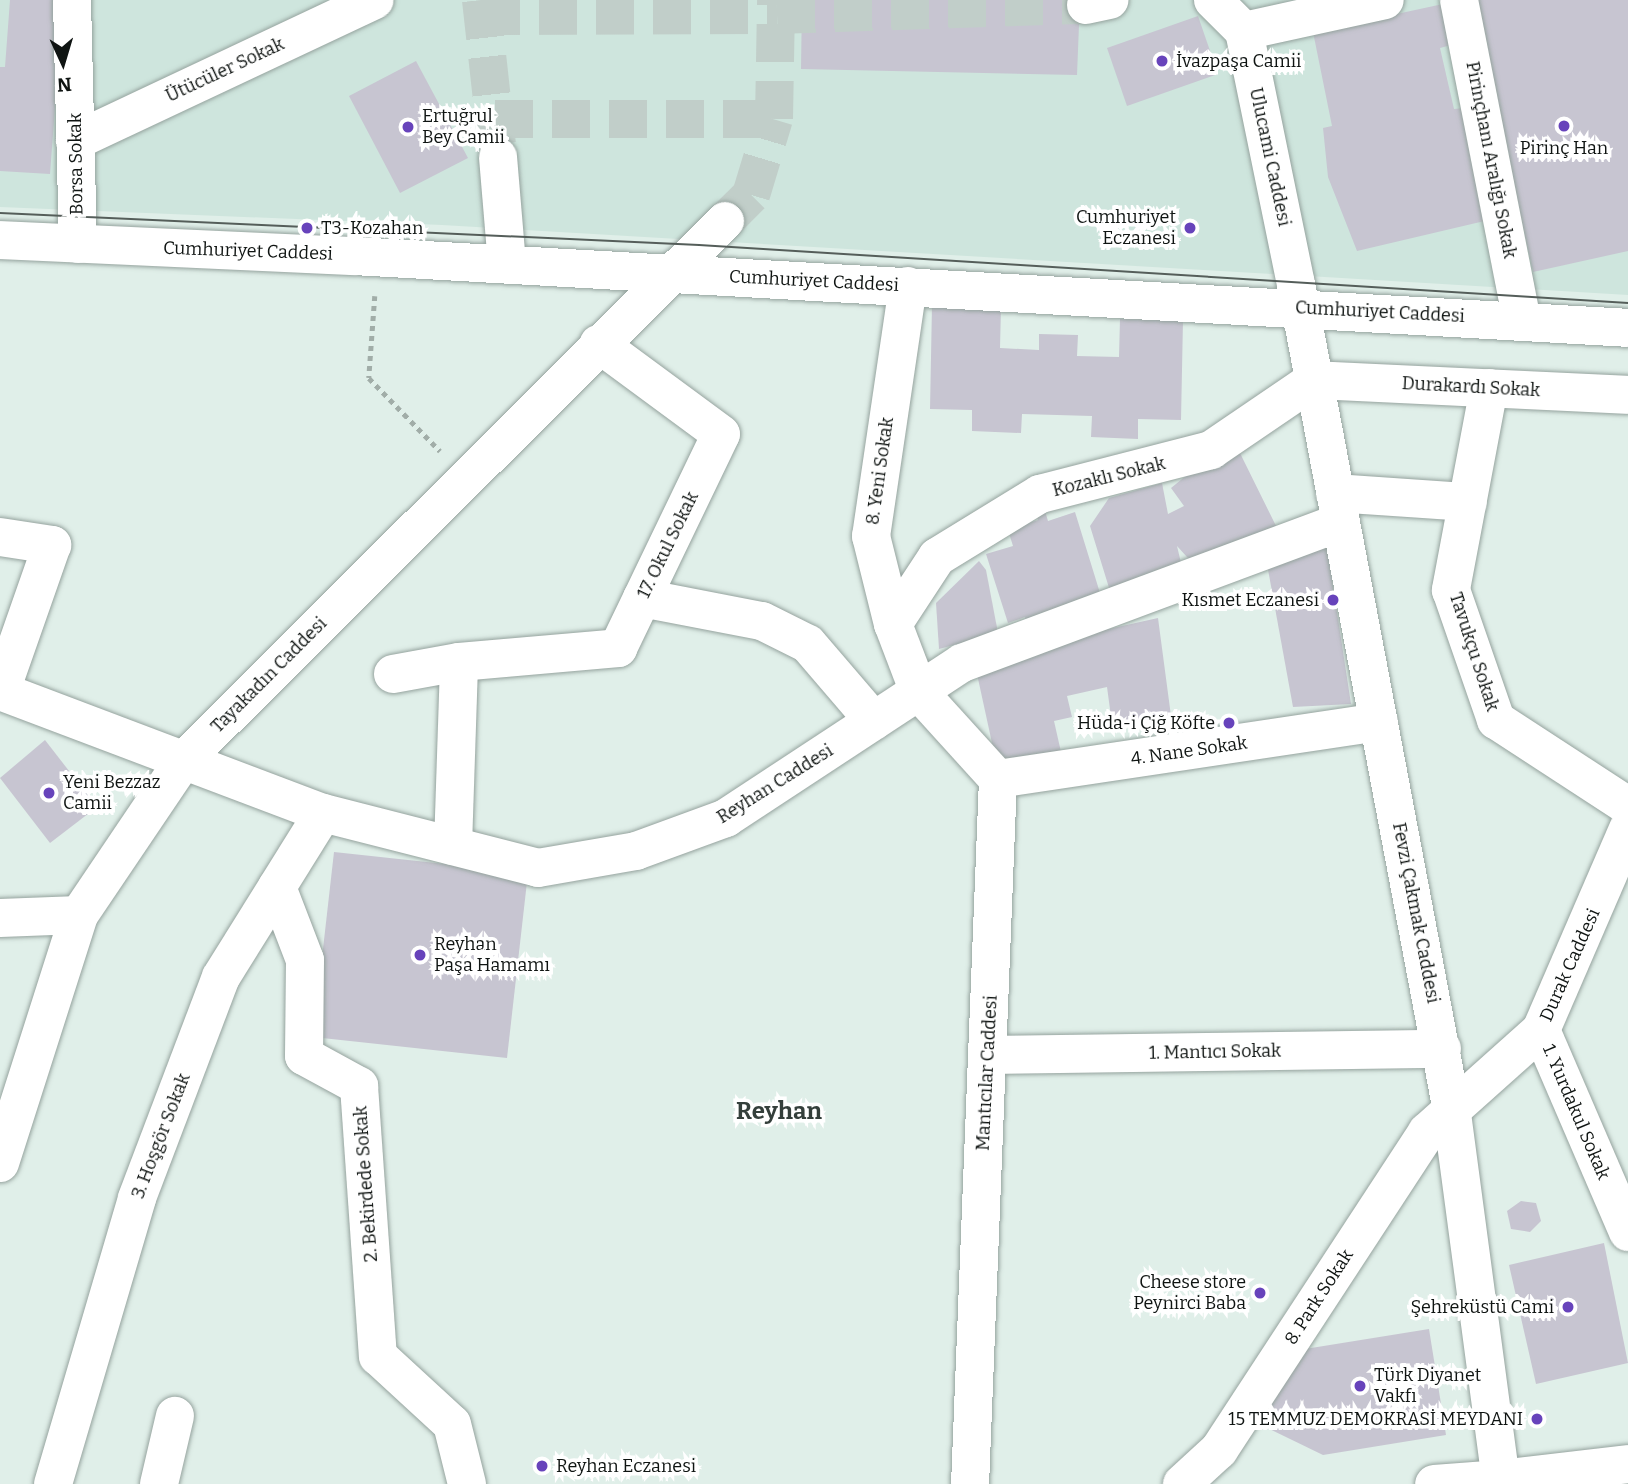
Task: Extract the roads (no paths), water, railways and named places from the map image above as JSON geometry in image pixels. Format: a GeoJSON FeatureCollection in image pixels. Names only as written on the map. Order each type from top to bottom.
{"type":"FeatureCollection","features":[{"type":"Feature","properties":{"kind":"street","name":"Borsa Sokak"},"geometry":{"type":"LineString","coordinates":[[72,0],[78,244]]}},
{"type":"Feature","properties":{"kind":"street","name":"Ütücüler Sokak"},"geometry":{"type":"LineString","coordinates":[[75,141],[374,0]]}},
{"type":"Feature","properties":{"kind":"street"},"geometry":{"type":"LineString","coordinates":[[1213,0],[1244,31],[1385,0]]}},
{"type":"Feature","properties":{"kind":"street","name":"Pirinçhanı Aralığı Sokak"},"geometry":{"type":"LineString","coordinates":[[1459,0],[1522,320]]}},
{"type":"Feature","properties":{"kind":"street","name":"Ulucami Caddesi"},"geometry":{"type":"LineString","coordinates":[[1244,31],[1298,295]]}},
{"type":"Feature","properties":{"kind":"street"},"geometry":{"type":"LineString","coordinates":[[498,157],[507,264]]}},
{"type":"Feature","properties":{"kind":"street","name":"Tayakadın Caddesi"},"geometry":{"type":"LineString","coordinates":[[0,1163],[79,915],[183,761],[725,221]]}},
{"type":"Feature","properties":{"kind":"street","name":"Cumhuriyet Caddesi"},"geometry":{"type":"LineString","coordinates":[[0,240],[378,257],[908,286],[1298,295],[1522,320],[1628,328]]}},
{"type":"Feature","properties":{"kind":"street","name":"8. Yeni Sokak"},"geometry":{"type":"LineString","coordinates":[[908,286],[871,536],[893,624],[919,692]]}},
{"type":"Feature","properties":{"kind":"street","name":"Fevzi Çakmak Caddesi"},"geometry":{"type":"LineString","coordinates":[[1298,295],[1442,1049],[1501,1479]]}},
{"type":"Feature","properties":{"kind":"street","name":"17. Okul Sokak"},"geometry":{"type":"LineString","coordinates":[[393,674],[459,662],[618,648],[721,434],[599,344]]}},
{"type":"Feature","properties":{"kind":"street","name":"Kozaklı Sokak"},"geometry":{"type":"LineString","coordinates":[[893,624],[937,557],[1040,494],[1211,450],[1314,380]]}},
{"type":"Feature","properties":{"kind":"street","name":"Durakardı Sokak"},"geometry":{"type":"LineString","coordinates":[[1314,380],[1628,395]]}},
{"type":"Feature","properties":{"kind":"street","name":"Tavukçu Sokak"},"geometry":{"type":"LineString","coordinates":[[1489,388],[1451,590],[1496,720],[1628,806]]}},
{"type":"Feature","properties":{"kind":"street"},"geometry":{"type":"LineString","coordinates":[[1338,507],[1468,502]]}},
{"type":"Feature","properties":{"kind":"street","name":"Reyhan Caddesi"},"geometry":{"type":"LineString","coordinates":[[1,691],[323,813],[538,867],[636,851],[726,818],[962,663],[1338,507]]}},
{"type":"Feature","properties":{"kind":"street"},"geometry":{"type":"LineString","coordinates":[[0,537],[52,545],[1,691]]}},
{"type":"Feature","properties":{"kind":"street"},"geometry":{"type":"LineString","coordinates":[[642,598],[762,621],[808,645],[874,721]]}},
{"type":"Feature","properties":{"kind":"street"},"geometry":{"type":"LineString","coordinates":[[453,846],[459,662]]}},
{"type":"Feature","properties":{"kind":"street"},"geometry":{"type":"LineString","coordinates":[[919,692],[998,779]]}},
{"type":"Feature","properties":{"kind":"street","name":"4. Nane Sokak"},"geometry":{"type":"LineString","coordinates":[[998,779],[1379,723]]}},
{"type":"Feature","properties":{"kind":"street","name":"Mantıcılar Caddesi"},"geometry":{"type":"LineString","coordinates":[[970,1484],[998,779]]}},
{"type":"Feature","properties":{"kind":"street","name":"3. Hoşgör Sokak"},"geometry":{"type":"LineString","coordinates":[[53,1484],[137,1198],[221,977],[323,813]]}},
{"type":"Feature","properties":{"kind":"street","name":"Durak Caddesi"},"geometry":{"type":"LineString","coordinates":[[1451,1106],[1541,1030],[1628,829]]}},
{"type":"Feature","properties":{"kind":"street","name":"2. Bekirdede Sokak"},"geometry":{"type":"LineString","coordinates":[[277,887],[305,960],[303,1056],[359,1086],[378,1356],[452,1424],[467,1484]]}},
{"type":"Feature","properties":{"kind":"street"},"geometry":{"type":"LineString","coordinates":[[0,918],[79,915]]}},
{"type":"Feature","properties":{"kind":"street","name":"1. Yurdakul Sokak"},"geometry":{"type":"LineString","coordinates":[[1541,1030],[1628,1232]]}},
{"type":"Feature","properties":{"kind":"street","name":"1. Mantıcı Sokak"},"geometry":{"type":"LineString","coordinates":[[988,1055],[1442,1049]]}},
{"type":"Feature","properties":{"kind":"street","name":"8. Park Sokak"},"geometry":{"type":"LineString","coordinates":[[1182,1484],[1219,1450],[1427,1132],[1451,1106]]}},
{"type":"Feature","properties":{"kind":"street"},"geometry":{"type":"LineString","coordinates":[[159,1484],[175,1416]]}},
{"type":"Feature","properties":{"kind":"street"},"geometry":{"type":"LineString","coordinates":[[1434,1484],[1628,1464]]}},
{"type":"Feature","properties":{"kind":"tunnel"},"geometry":{"type":"LineString","coordinates":[[481,0],[497,144]]}},
{"type":"Feature","properties":{"kind":"tunnel"},"geometry":{"type":"LineString","coordinates":[[725,221],[751,195],[774,119],[776,0]]}},
{"type":"Feature","properties":{"kind":"tunnel"},"geometry":{"type":"LineString","coordinates":[[482,16],[777,15],[1086,5]]}},
{"type":"Feature","properties":{"kind":"tunnel"},"geometry":{"type":"LineString","coordinates":[[495,119],[774,119]]}},
{"type":"Feature","properties":{"kind":"tram line"},"geometry":{"type":"LineString","coordinates":[[0,213],[699,245],[1628,303]]}},
{"type":"Feature","properties":{"kind":"place","name":"İvazpaşa Camii"},"geometry":{"type":"Point","coordinates":[1162,61]}},
{"type":"Feature","properties":{"kind":"place","name":"Pirinç Han"},"geometry":{"type":"Point","coordinates":[1564,126]}},
{"type":"Feature","properties":{"kind":"place","name":"Ertuğrul Bey Camii"},"geometry":{"type":"Point","coordinates":[408,127]}},
{"type":"Feature","properties":{"kind":"place","name":"T3-Kozahan"},"geometry":{"type":"Point","coordinates":[307,228]}},
{"type":"Feature","properties":{"kind":"place","name":"Cumhuriyet Eczanesi"},"geometry":{"type":"Point","coordinates":[1190,228]}},
{"type":"Feature","properties":{"kind":"place","name":"Kısmet Eczanesi"},"geometry":{"type":"Point","coordinates":[1333,600]}},
{"type":"Feature","properties":{"kind":"place","name":"Hüda-i Çiğ Köfte"},"geometry":{"type":"Point","coordinates":[1229,723]}},
{"type":"Feature","properties":{"kind":"place","name":"Yeni Bezzaz Camii"},"geometry":{"type":"Point","coordinates":[49,793]}},
{"type":"Feature","properties":{"kind":"place","name":"Reyhan Paşa Hamamı"},"geometry":{"type":"Point","coordinates":[420,955]}},
{"type":"Feature","properties":{"kind":"place","name":"Cheese store Peynirci Baba"},"geometry":{"type":"Point","coordinates":[1260,1293]}},
{"type":"Feature","properties":{"kind":"place","name":"Şehreküstü Cami"},"geometry":{"type":"Point","coordinates":[1568,1307]}},
{"type":"Feature","properties":{"kind":"place","name":"Türk Diyanet Vakfı"},"geometry":{"type":"Point","coordinates":[1360,1386]}},
{"type":"Feature","properties":{"kind":"place","name":"15 TEMMUZ DEMOKRASİ MEYDANI"},"geometry":{"type":"Point","coordinates":[1537,1419]}},
{"type":"Feature","properties":{"kind":"place","name":"Reyhan Eczanesi"},"geometry":{"type":"Point","coordinates":[542,1466]}},
{"type":"Feature","properties":{"kind":"district","name":"Reyhan"},"geometry":{"type":"Point","coordinates":[779,1112]}}]}
